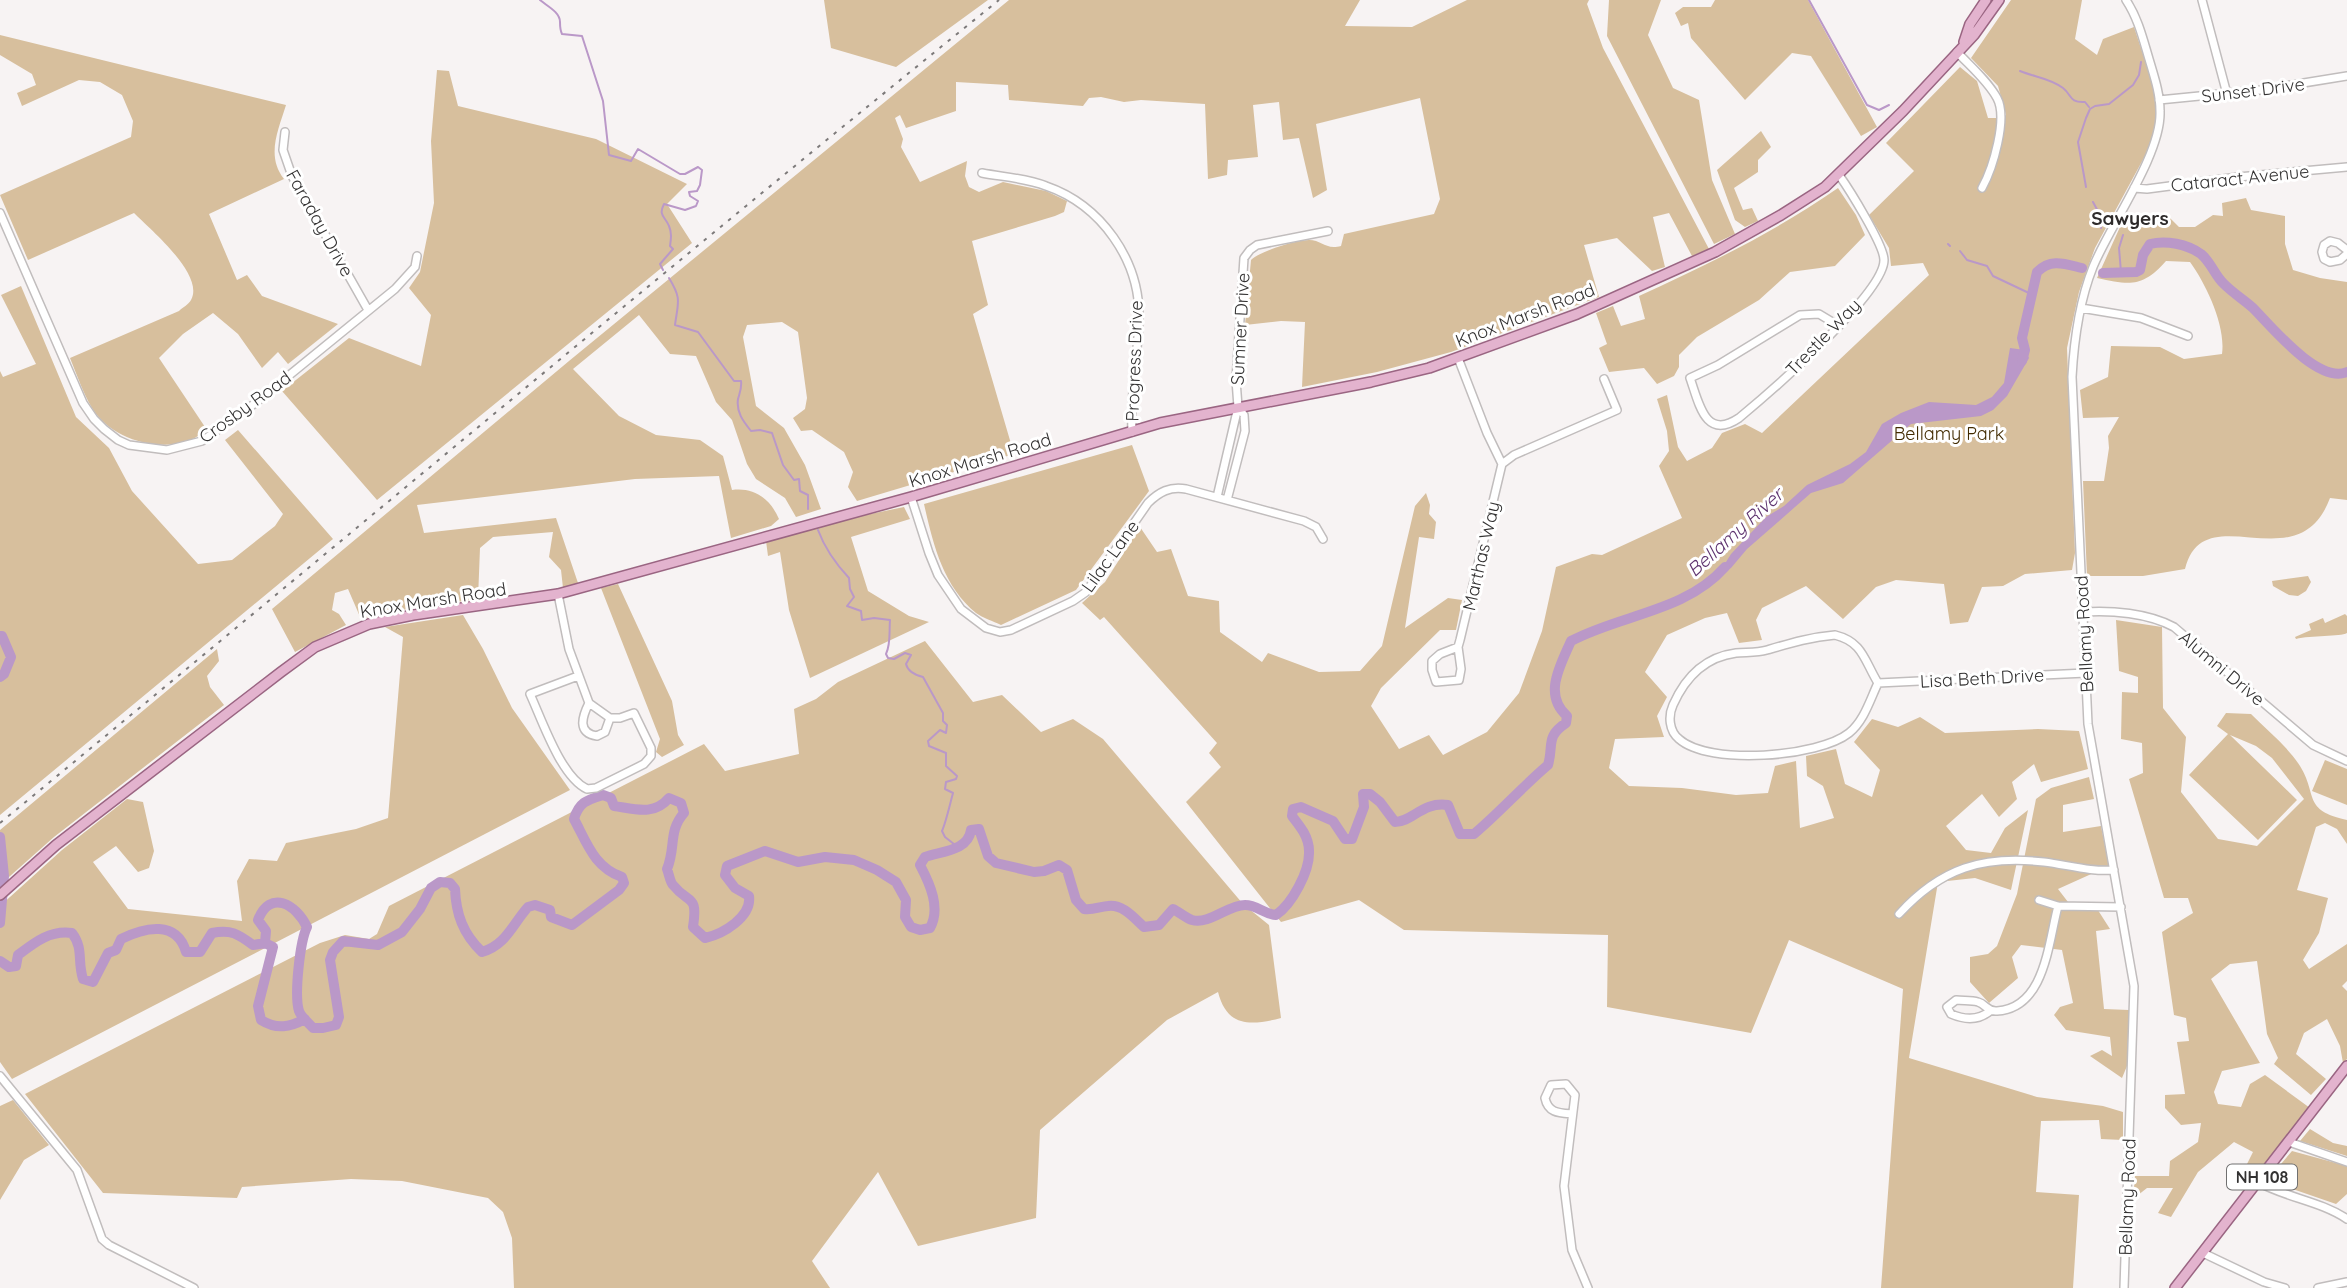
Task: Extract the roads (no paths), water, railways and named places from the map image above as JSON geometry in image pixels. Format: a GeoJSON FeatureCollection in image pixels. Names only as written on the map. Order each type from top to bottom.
{"type":"FeatureCollection","features":[{"type":"Feature","properties":{"kind":"main road","name":"Knox Marsh Road"},"geometry":{"type":"LineString","coordinates":[[1964,44],[1970,24],[1986,0]]}},
{"type":"Feature","properties":{"kind":"main road","name":"Knox Marsh Road"},"geometry":{"type":"LineString","coordinates":[[0,895],[102,809],[316,647],[355,628],[383,620],[558,594],[911,497],[1185,417],[1402,375],[1458,358],[1577,314],[1693,263],[1781,215],[1839,175],[1974,35],[1999,0]]}},
{"type":"Feature","properties":{"kind":"main road","name":"NH 108"},"geometry":{"type":"LineString","coordinates":[[2175,1288],[2347,1066]]}},
{"type":"Feature","properties":{"kind":"street","name":"Bellamy Road"},"geometry":{"type":"LineString","coordinates":[[2124,1288],[2135,1001],[2131,957],[2089,738],[2072,377],[2081,307],[2089,278],[2104,242],[2134,188],[2158,130],[2159,100],[2140,28],[2126,0]]}},
{"type":"Feature","properties":{"kind":"street"},"geometry":{"type":"LineString","coordinates":[[2202,0],[2227,94]]}},
{"type":"Feature","properties":{"kind":"street"},"geometry":{"type":"LineString","coordinates":[[1956,52],[1998,99],[2002,115],[1996,147],[1982,188]]}},
{"type":"Feature","properties":{"kind":"street","name":"Sunset Drive"},"geometry":{"type":"LineString","coordinates":[[2159,100],[2227,94],[2347,76]]}},
{"type":"Feature","properties":{"kind":"street","name":"Faraday Drive"},"geometry":{"type":"LineString","coordinates":[[285,132],[283,150],[292,176],[368,310]]}},
{"type":"Feature","properties":{"kind":"street","name":"Cataract Avenue"},"geometry":{"type":"LineString","coordinates":[[2134,188],[2147,189],[2347,167]]}},
{"type":"Feature","properties":{"kind":"street","name":"Progress Drive"},"geometry":{"type":"LineString","coordinates":[[982,173],[1030,181],[1064,193],[1093,214],[1120,248],[1133,274],[1138,302],[1132,432]]}},
{"type":"Feature","properties":{"kind":"street","name":"Trestle Way"},"geometry":{"type":"LineString","coordinates":[[1839,175],[1879,243],[1884,265],[1878,277],[1839,326],[1744,414],[1726,425],[1714,424],[1703,415],[1690,378],[1724,362],[1800,315],[1819,314],[1839,326]]}},
{"type":"Feature","properties":{"kind":"street","name":"Crosby Road"},"geometry":{"type":"LineString","coordinates":[[0,213],[83,403],[94,419],[118,440],[129,445],[167,450],[202,441],[254,404],[408,277],[415,267],[417,256]]}},
{"type":"Feature","properties":{"kind":"street","name":"Sumner Drive"},"geometry":{"type":"LineString","coordinates":[[1238,407],[1236,380],[1245,255],[1257,246],[1328,231]]}},
{"type":"Feature","properties":{"kind":"street"},"geometry":{"type":"LineString","coordinates":[[2081,307],[2141,318],[2188,336]]}},
{"type":"Feature","properties":{"kind":"street"},"geometry":{"type":"LineString","coordinates":[[1458,358],[1502,464],[1514,455],[1617,410],[1604,379]]}},
{"type":"Feature","properties":{"kind":"street"},"geometry":{"type":"LineString","coordinates":[[1217,497],[1238,407]]}},
{"type":"Feature","properties":{"kind":"street"},"geometry":{"type":"LineString","coordinates":[[1227,500],[1245,431],[1244,415],[1238,407]]}},
{"type":"Feature","properties":{"kind":"street","name":"Marthas Way"},"geometry":{"type":"LineString","coordinates":[[1458,647],[1440,654],[1432,662],[1436,682],[1459,680],[1461,669],[1458,647],[1502,464]]}},
{"type":"Feature","properties":{"kind":"street","name":"Lilac Lane"},"geometry":{"type":"LineString","coordinates":[[911,497],[933,566],[954,602],[979,624],[1000,632],[1011,630],[1059,608],[1086,592],[1148,503],[1159,493],[1178,488],[1217,497],[1311,524],[1320,530],[1323,539]]}},
{"type":"Feature","properties":{"kind":"street"},"geometry":{"type":"LineString","coordinates":[[558,594],[566,639],[589,703],[610,718],[634,713],[651,748],[651,756],[633,769],[596,788],[587,789],[578,783],[565,767],[530,694],[578,676]]}},
{"type":"Feature","properties":{"kind":"street","name":"Alumni Drive"},"geometry":{"type":"LineString","coordinates":[[2082,612],[2138,615],[2174,627],[2313,745],[2347,761]]}},
{"type":"Feature","properties":{"kind":"street"},"geometry":{"type":"LineString","coordinates":[[1835,635],[1849,638],[1859,648],[1878,682],[1864,714],[1848,734],[1825,744],[1790,753],[1754,755],[1712,752],[1678,739],[1671,727],[1670,713],[1688,681],[1711,659],[1725,655],[1753,653],[1799,639],[1835,635]]}},
{"type":"Feature","properties":{"kind":"street","name":"Lisa Beth Drive"},"geometry":{"type":"LineString","coordinates":[[1878,682],[2086,673]]}},
{"type":"Feature","properties":{"kind":"street"},"geometry":{"type":"LineString","coordinates":[[589,703],[582,723],[588,734],[602,735],[610,718]]}},
{"type":"Feature","properties":{"kind":"street"},"geometry":{"type":"LineString","coordinates":[[1899,914],[1917,895],[1941,877],[1983,863],[2042,862],[2114,870]]}},
{"type":"Feature","properties":{"kind":"street"},"geometry":{"type":"LineString","coordinates":[[2039,900],[2058,906],[2121,907]]}},
{"type":"Feature","properties":{"kind":"street"},"geometry":{"type":"LineString","coordinates":[[1990,1011],[1979,1002],[1956,1000],[1947,1007],[1951,1014],[1976,1019],[1990,1011],[2013,1008],[2023,1003],[2035,988],[2058,906]]}},
{"type":"Feature","properties":{"kind":"street"},"geometry":{"type":"LineString","coordinates":[[0,1076],[77,1170],[102,1239],[194,1288]]}},
{"type":"Feature","properties":{"kind":"street"},"geometry":{"type":"LineString","coordinates":[[1572,1114],[1557,1113],[1548,1108],[1545,1098],[1551,1085],[1561,1083],[1573,1090],[1575,1100],[1564,1185],[1572,1250],[1588,1288]]}},
{"type":"Feature","properties":{"kind":"street"},"geometry":{"type":"LineString","coordinates":[[2289,1142],[2347,1162]]}},
{"type":"Feature","properties":{"kind":"street"},"geometry":{"type":"LineString","coordinates":[[2259,1182],[2273,1190],[2320,1205],[2347,1219]]}},
{"type":"Feature","properties":{"kind":"street"},"geometry":{"type":"LineString","coordinates":[[2203,1253],[2264,1282],[2285,1288]]}},
{"type":"Feature","properties":{"kind":"street"},"geometry":{"type":"LineString","coordinates":[[2318,1288],[2347,1282]]}},
{"type":"Feature","properties":{"kind":"waterway"},"geometry":{"type":"LineString","coordinates":[[540,0],[558,15],[562,34],[582,36],[603,101],[609,155],[631,161],[638,149],[680,174],[698,167],[702,170],[697,191],[689,192],[690,196],[698,201],[696,206],[685,210],[664,204],[662,208],[662,214],[670,229],[670,246],[673,249],[660,264],[663,270]]}},
{"type":"Feature","properties":{"kind":"waterway"},"geometry":{"type":"LineString","coordinates":[[1809,0],[1867,105],[1879,110],[1889,105]]}},
{"type":"Feature","properties":{"kind":"waterway"},"geometry":{"type":"LineString","coordinates":[[2086,187],[2078,142],[2086,118],[2090,109],[2109,104],[2133,85],[2139,75],[2141,62]]}},
{"type":"Feature","properties":{"kind":"waterway"},"geometry":{"type":"LineString","coordinates":[[2020,71],[2058,85],[2073,100],[2085,102],[2089,107]]}},
{"type":"Feature","properties":{"kind":"waterway"},"geometry":{"type":"LineString","coordinates":[[2093,202],[2100,215],[2101,228]]}},
{"type":"Feature","properties":{"kind":"waterway"},"geometry":{"type":"LineString","coordinates":[[2121,272],[2119,248],[2123,235]]}},
{"type":"Feature","properties":{"kind":"waterway","name":"Bellamy River"},"geometry":{"type":"LineString","coordinates":[[2103,273],[2140,270],[2143,255],[2150,244],[2183,245],[2201,254],[2224,284],[2253,308],[2296,352],[2323,370],[2347,372]]}},
{"type":"Feature","properties":{"kind":"waterway"},"geometry":{"type":"LineString","coordinates":[[1960,251],[1967,260],[1987,266],[1993,276],[2031,294]]}},
{"type":"Feature","properties":{"kind":"waterway","name":"Bellamy River"},"geometry":{"type":"LineString","coordinates":[[2022,361],[2025,350],[2022,338],[2037,272],[2053,264],[2082,268]]}},
{"type":"Feature","properties":{"kind":"waterway"},"geometry":{"type":"LineString","coordinates":[[669,278],[677,296],[675,325],[698,332],[734,381],[741,381],[738,399],[741,416],[751,431],[772,433],[783,465],[794,480],[799,479],[800,491],[808,495],[808,509]]}},
{"type":"Feature","properties":{"kind":"waterway"},"geometry":{"type":"LineString","coordinates":[[818,530],[831,556],[849,578],[854,597],[847,606],[861,611],[862,620],[890,620],[886,654],[888,658],[894,659],[905,653],[911,655],[907,667],[912,673],[923,677],[943,713],[943,721],[947,725],[946,733],[940,730],[928,741],[929,746],[946,753],[946,766],[957,776],[956,779],[946,782],[945,789],[953,793],[942,831],[945,837],[959,848]]}},
{"type":"Feature","properties":{"kind":"waterway","name":"Bellamy River"},"geometry":{"type":"LineString","coordinates":[[265,943],[266,931],[258,920],[269,905],[283,903],[302,919],[307,927],[298,968],[299,1011],[313,1028],[323,1028],[336,1025],[339,1017],[330,960],[333,952],[343,941],[378,945],[402,932],[420,909],[431,888],[440,882],[450,883],[455,889],[462,923],[482,952],[497,945],[528,907],[535,905],[550,910],[551,917],[572,925],[619,890],[624,883],[622,877],[612,873],[598,861],[574,819],[584,803],[603,795],[611,798],[614,806],[637,810],[657,807],[669,798],[681,803],[684,813],[676,826],[667,869],[672,884],[693,904],[693,927],[705,938],[720,933],[735,923],[749,904],[749,896],[735,888],[725,875],[727,866],[765,851],[798,862],[825,857],[854,860],[877,870],[896,882],[906,900],[905,917],[911,927],[920,930],[930,928],[934,904],[920,865],[925,857],[960,846],[969,837],[971,830],[979,829],[988,856],[996,863],[1034,872],[1059,865],[1067,870],[1076,900],[1084,909],[1119,907],[1144,927],[1159,925],[1173,909],[1198,921],[1245,905],[1276,915],[1299,886],[1309,859],[1307,841],[1292,816],[1293,809],[1301,807],[1333,821],[1345,839],[1352,839],[1364,807],[1363,794],[1370,794],[1380,802],[1395,822],[1432,806],[1448,805],[1460,834],[1474,834],[1548,765],[1553,737],[1566,723],[1567,716],[1560,708],[1555,690],[1559,670],[1571,641],[1691,594],[1725,567]]}},
{"type":"Feature","properties":{"kind":"waterway","name":"Bellamy River"},"geometry":{"type":"LineString","coordinates":[[0,636],[11,657],[0,677]]}},
{"type":"Feature","properties":{"kind":"waterway","name":"Bellamy River"},"geometry":{"type":"LineString","coordinates":[[0,837],[4,876],[0,923]]}},
{"type":"Feature","properties":{"kind":"waterway","name":"Bellamy River"},"geometry":{"type":"LineString","coordinates":[[0,961],[9,967],[16,966],[18,955],[37,942],[57,933],[72,933],[78,944],[83,979],[93,982],[108,953],[116,950],[121,939],[140,931],[168,931],[182,942],[186,952],[200,952],[212,933],[229,932],[253,945],[265,943],[273,947],[258,1006],[261,1020],[283,1026],[305,1019]]}},
{"type":"Feature","properties":{"kind":"railway"},"geometry":{"type":"LineString","coordinates":[[0,823],[623,307],[999,0]]}},
{"type":"Feature","properties":{"kind":"district","name":"Sawyers"},"geometry":{"type":"Point","coordinates":[2130,218]}},
{"type":"Feature","properties":{"kind":"park label","name":"Bellamy Park"},"geometry":{"type":"Point","coordinates":[1949,433]}}]}
